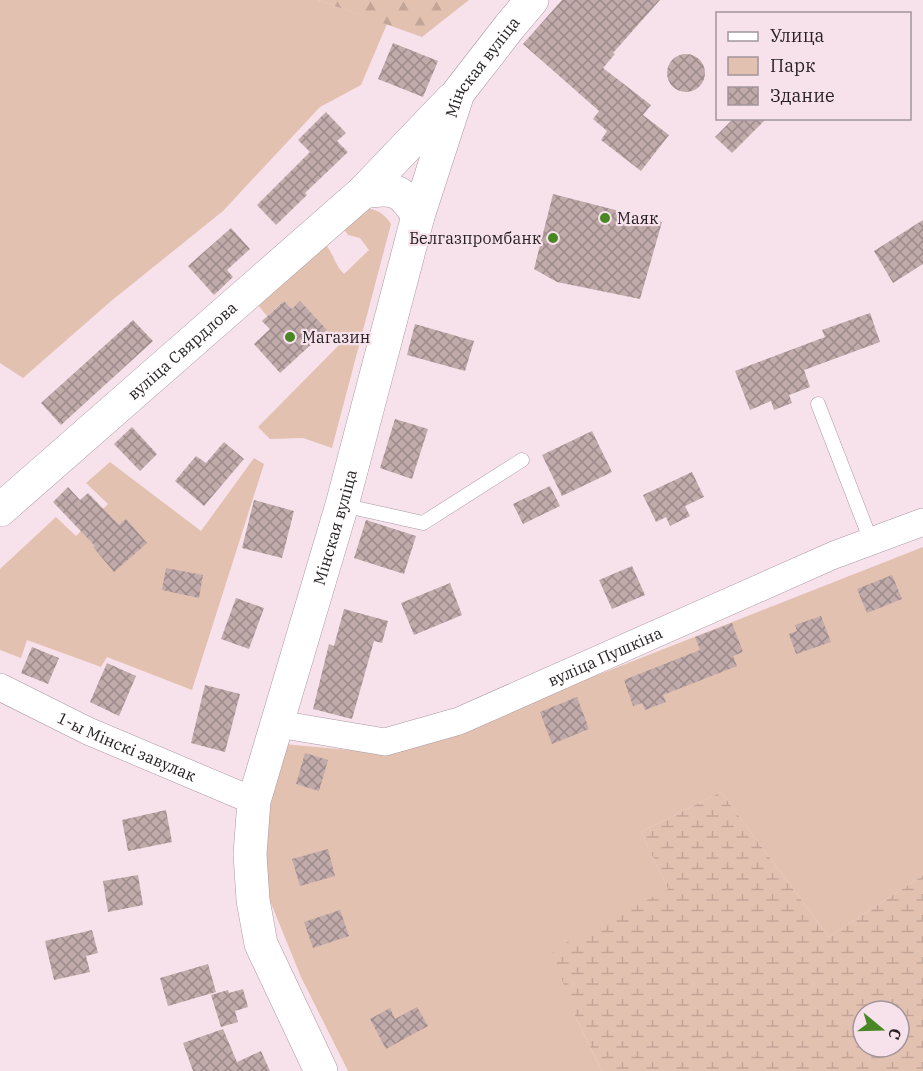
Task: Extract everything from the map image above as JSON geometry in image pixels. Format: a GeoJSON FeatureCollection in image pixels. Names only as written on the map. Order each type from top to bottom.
{"type":"FeatureCollection","features":[{"type":"Feature","properties":{"kind":"street","name":"Мінская вуліца"},"geometry":{"type":"LineString","coordinates":[[321,1071],[261,944],[253,900],[250,854],[254,801],[342,505],[418,216],[458,93],[532,0]]}},
{"type":"Feature","properties":{"kind":"street","name":"вуліца Свярдлова"},"geometry":{"type":"LineString","coordinates":[[0,510],[363,192],[458,93]]}},
{"type":"Feature","properties":{"kind":"street"},"geometry":{"type":"LineString","coordinates":[[363,192],[381,189],[398,192],[409,202],[418,216]]}},
{"type":"Feature","properties":{"kind":"street","name":"вуліца Пушкіна"},"geometry":{"type":"LineString","coordinates":[[278,724],[385,742],[459,721],[823,560],[923,522]]}},
{"type":"Feature","properties":{"kind":"street","name":"1-ы Мінскі завулак"},"geometry":{"type":"LineString","coordinates":[[0,687],[88,731],[254,801]]}},
{"type":"Feature","properties":{"kind":"lane"},"geometry":{"type":"LineString","coordinates":[[818,404],[871,541]]}},
{"type":"Feature","properties":{"kind":"lane"},"geometry":{"type":"LineString","coordinates":[[342,505],[423,523],[522,459]]}},
{"type":"Feature","properties":{"kind":"green space"},"geometry":{"type":"Polygon","coordinates":[[[0,0],[318,0],[387,24],[361,85],[320,107],[223,211],[110,302],[23,378],[0,363],[0,0]]]}},
{"type":"Feature","properties":{"kind":"green space"},"geometry":{"type":"Polygon","coordinates":[[[318,0],[469,0],[422,37],[318,0]]]}},
{"type":"Feature","properties":{"kind":"green space"},"geometry":{"type":"Polygon","coordinates":[[[368,208],[382,214],[391,224],[332,448],[303,438],[270,439],[258,427],[339,345],[300,302],[292,309],[284,301],[267,316],[256,303],[326,245],[344,274],[369,250],[360,238],[348,235],[343,228],[368,208]]]}},
{"type":"Feature","properties":{"kind":"green space"},"geometry":{"type":"Polygon","coordinates":[[[254,458],[264,464],[192,690],[107,657],[101,667],[27,640],[21,658],[0,650],[0,569],[56,517],[76,536],[108,504],[86,483],[110,462],[201,531],[254,458]]]}},
{"type":"Feature","properties":{"kind":"green space"},"geometry":{"type":"Polygon","coordinates":[[[923,547],[923,875],[829,937],[721,792],[641,832],[668,889],[573,1012],[602,1071],[348,1071],[301,977],[266,891],[262,836],[284,744],[381,753],[458,730],[923,547]]]}},
{"type":"Feature","properties":{"kind":"green space"},"geometry":{"type":"Polygon","coordinates":[[[721,792],[829,937],[923,875],[923,1071],[602,1071],[573,1012],[552,950],[668,889],[641,832],[721,792]]]}},
{"type":"Feature","properties":{"kind":"building"},"geometry":{"type":"Polygon","coordinates":[[[562,0],[660,0],[613,53],[615,54],[603,68],[651,105],[643,115],[669,135],[641,171],[601,140],[607,131],[593,119],[599,111],[523,44],[562,0]]]}},
{"type":"Feature","properties":{"kind":"building"},"geometry":{"type":"Polygon","coordinates":[[[393,43],[438,61],[423,97],[378,79],[393,43]]]}},
{"type":"Feature","properties":{"kind":"building"},"geometry":{"type":"Polygon","coordinates":[[[686,54],[700,59],[705,73],[700,87],[686,92],[672,87],[667,73],[672,59],[686,54]]]}},
{"type":"Feature","properties":{"kind":"building"},"geometry":{"type":"Polygon","coordinates":[[[326,112],[346,133],[337,141],[348,152],[305,193],[307,195],[276,225],[257,205],[310,152],[298,140],[326,112]]]}},
{"type":"Feature","properties":{"kind":"building"},"geometry":{"type":"Polygon","coordinates":[[[732,120],[765,120],[732,153],[715,137],[732,120]]]}},
{"type":"Feature","properties":{"kind":"building"},"geometry":{"type":"Polygon","coordinates":[[[553,194],[662,222],[640,299],[557,282],[534,269],[553,194]]]}},
{"type":"Feature","properties":{"kind":"building"},"geometry":{"type":"Polygon","coordinates":[[[923,220],[923,264],[893,283],[874,251],[923,220]]]}},
{"type":"Feature","properties":{"kind":"building"},"geometry":{"type":"Polygon","coordinates":[[[231,228],[250,249],[227,270],[233,277],[214,295],[188,266],[231,228]]]}},
{"type":"Feature","properties":{"kind":"building","name":"Магазин"},"geometry":{"type":"Polygon","coordinates":[[[284,301],[292,309],[300,301],[327,330],[280,373],[254,344],[270,329],[262,321],[284,301]]]}},
{"type":"Feature","properties":{"kind":"building"},"geometry":{"type":"Polygon","coordinates":[[[870,313],[880,342],[804,370],[810,387],[789,395],[792,403],[774,410],[771,401],[750,410],[735,371],[825,337],[822,330],[870,313]]]}},
{"type":"Feature","properties":{"kind":"building"},"geometry":{"type":"Polygon","coordinates":[[[133,320],[153,341],[61,425],[41,403],[133,320]]]}},
{"type":"Feature","properties":{"kind":"building"},"geometry":{"type":"Polygon","coordinates":[[[415,324],[474,341],[465,371],[407,355],[415,324]]]}},
{"type":"Feature","properties":{"kind":"building"},"geometry":{"type":"Polygon","coordinates":[[[395,419],[428,429],[412,479],[380,468],[395,419]]]}},
{"type":"Feature","properties":{"kind":"building"},"geometry":{"type":"Polygon","coordinates":[[[132,427],[157,454],[140,471],[114,444],[132,427]]]}},
{"type":"Feature","properties":{"kind":"building"},"geometry":{"type":"Polygon","coordinates":[[[592,431],[612,472],[562,496],[542,455],[592,431]]]}},
{"type":"Feature","properties":{"kind":"building"},"geometry":{"type":"Polygon","coordinates":[[[224,442],[244,459],[204,506],[175,481],[196,456],[206,463],[224,442]]]}},
{"type":"Feature","properties":{"kind":"building"},"geometry":{"type":"Polygon","coordinates":[[[692,472],[704,497],[685,506],[690,516],[670,526],[666,517],[656,522],[643,495],[692,472]]]}},
{"type":"Feature","properties":{"kind":"building"},"geometry":{"type":"Polygon","coordinates":[[[550,486],[560,506],[523,524],[513,504],[550,486]]]}},
{"type":"Feature","properties":{"kind":"building"},"geometry":{"type":"Polygon","coordinates":[[[68,487],[80,500],[88,493],[119,525],[126,519],[147,543],[114,572],[93,547],[95,546],[53,502],[68,487]]]}},
{"type":"Feature","properties":{"kind":"building"},"geometry":{"type":"Polygon","coordinates":[[[254,500],[294,511],[282,558],[242,548],[254,500]]]}},
{"type":"Feature","properties":{"kind":"building"},"geometry":{"type":"Polygon","coordinates":[[[366,520],[416,536],[404,574],[354,558],[366,520]]]}},
{"type":"Feature","properties":{"kind":"building"},"geometry":{"type":"Polygon","coordinates":[[[632,566],[645,595],[612,609],[599,580],[632,566]]]}},
{"type":"Feature","properties":{"kind":"building"},"geometry":{"type":"Polygon","coordinates":[[[166,568],[203,575],[199,598],[162,590],[166,568]]]}},
{"type":"Feature","properties":{"kind":"building"},"geometry":{"type":"Polygon","coordinates":[[[892,575],[902,599],[867,613],[857,589],[892,575]]]}},
{"type":"Feature","properties":{"kind":"building"},"geometry":{"type":"Polygon","coordinates":[[[450,583],[462,615],[414,635],[401,603],[450,583]]]}},
{"type":"Feature","properties":{"kind":"building"},"geometry":{"type":"Polygon","coordinates":[[[236,598],[264,608],[249,649],[221,639],[236,598]]]}},
{"type":"Feature","properties":{"kind":"building"},"geometry":{"type":"Polygon","coordinates":[[[344,609],[388,621],[382,643],[374,641],[352,719],[313,709],[329,644],[334,646],[344,609]]]}},
{"type":"Feature","properties":{"kind":"building"},"geometry":{"type":"Polygon","coordinates":[[[821,616],[831,642],[796,654],[789,634],[797,631],[795,625],[821,616]]]}},
{"type":"Feature","properties":{"kind":"building"},"geometry":{"type":"Polygon","coordinates":[[[732,623],[743,652],[733,656],[737,666],[663,695],[666,702],[645,710],[642,703],[633,706],[624,680],[700,650],[695,637],[732,623]]]}},
{"type":"Feature","properties":{"kind":"building"},"geometry":{"type":"Polygon","coordinates":[[[32,647],[59,658],[48,684],[21,673],[32,647]]]}},
{"type":"Feature","properties":{"kind":"building"},"geometry":{"type":"Polygon","coordinates":[[[107,663],[136,676],[119,716],[90,702],[107,663]]]}},
{"type":"Feature","properties":{"kind":"building"},"geometry":{"type":"Polygon","coordinates":[[[205,685],[240,694],[225,752],[191,743],[205,685]]]}},
{"type":"Feature","properties":{"kind":"building"},"geometry":{"type":"Polygon","coordinates":[[[577,697],[589,729],[552,744],[540,712],[577,697]]]}},
{"type":"Feature","properties":{"kind":"building"},"geometry":{"type":"Polygon","coordinates":[[[305,753],[328,760],[319,791],[296,784],[305,753]]]}},
{"type":"Feature","properties":{"kind":"building"},"geometry":{"type":"Polygon","coordinates":[[[166,810],[172,842],[128,851],[122,820],[166,810]]]}},
{"type":"Feature","properties":{"kind":"building"},"geometry":{"type":"Polygon","coordinates":[[[328,849],[335,876],[300,886],[292,859],[328,849]]]}},
{"type":"Feature","properties":{"kind":"building"},"geometry":{"type":"Polygon","coordinates":[[[138,875],[143,905],[108,912],[103,881],[138,875]]]}},
{"type":"Feature","properties":{"kind":"building"},"geometry":{"type":"Polygon","coordinates":[[[340,910],[349,936],[313,948],[304,922],[340,910]]]}},
{"type":"Feature","properties":{"kind":"building"},"geometry":{"type":"Polygon","coordinates":[[[92,930],[98,953],[86,956],[90,972],[54,980],[45,941],[92,930]]]}},
{"type":"Feature","properties":{"kind":"building"},"geometry":{"type":"Polygon","coordinates":[[[208,964],[216,992],[168,1006],[160,978],[208,964]]]}},
{"type":"Feature","properties":{"kind":"building"},"geometry":{"type":"Polygon","coordinates":[[[243,989],[248,1007],[235,1011],[238,1022],[221,1027],[211,995],[243,989]]]}},
{"type":"Feature","properties":{"kind":"building"},"geometry":{"type":"Polygon","coordinates":[[[417,1007],[428,1026],[386,1049],[370,1019],[390,1008],[395,1019],[417,1007]]]}},
{"type":"Feature","properties":{"kind":"building"},"geometry":{"type":"Polygon","coordinates":[[[223,1029],[237,1062],[261,1051],[270,1071],[193,1071],[183,1043],[223,1029]]]}},
{"type":"Feature","properties":{"kind":"place","name":"Маяк"},"geometry":{"type":"Point","coordinates":[605,218]}},
{"type":"Feature","properties":{"kind":"place","name":"Белгазпромбанк"},"geometry":{"type":"Point","coordinates":[553,238]}},
{"type":"Feature","properties":{"kind":"place","name":"Магазин"},"geometry":{"type":"Point","coordinates":[290,337]}}]}
